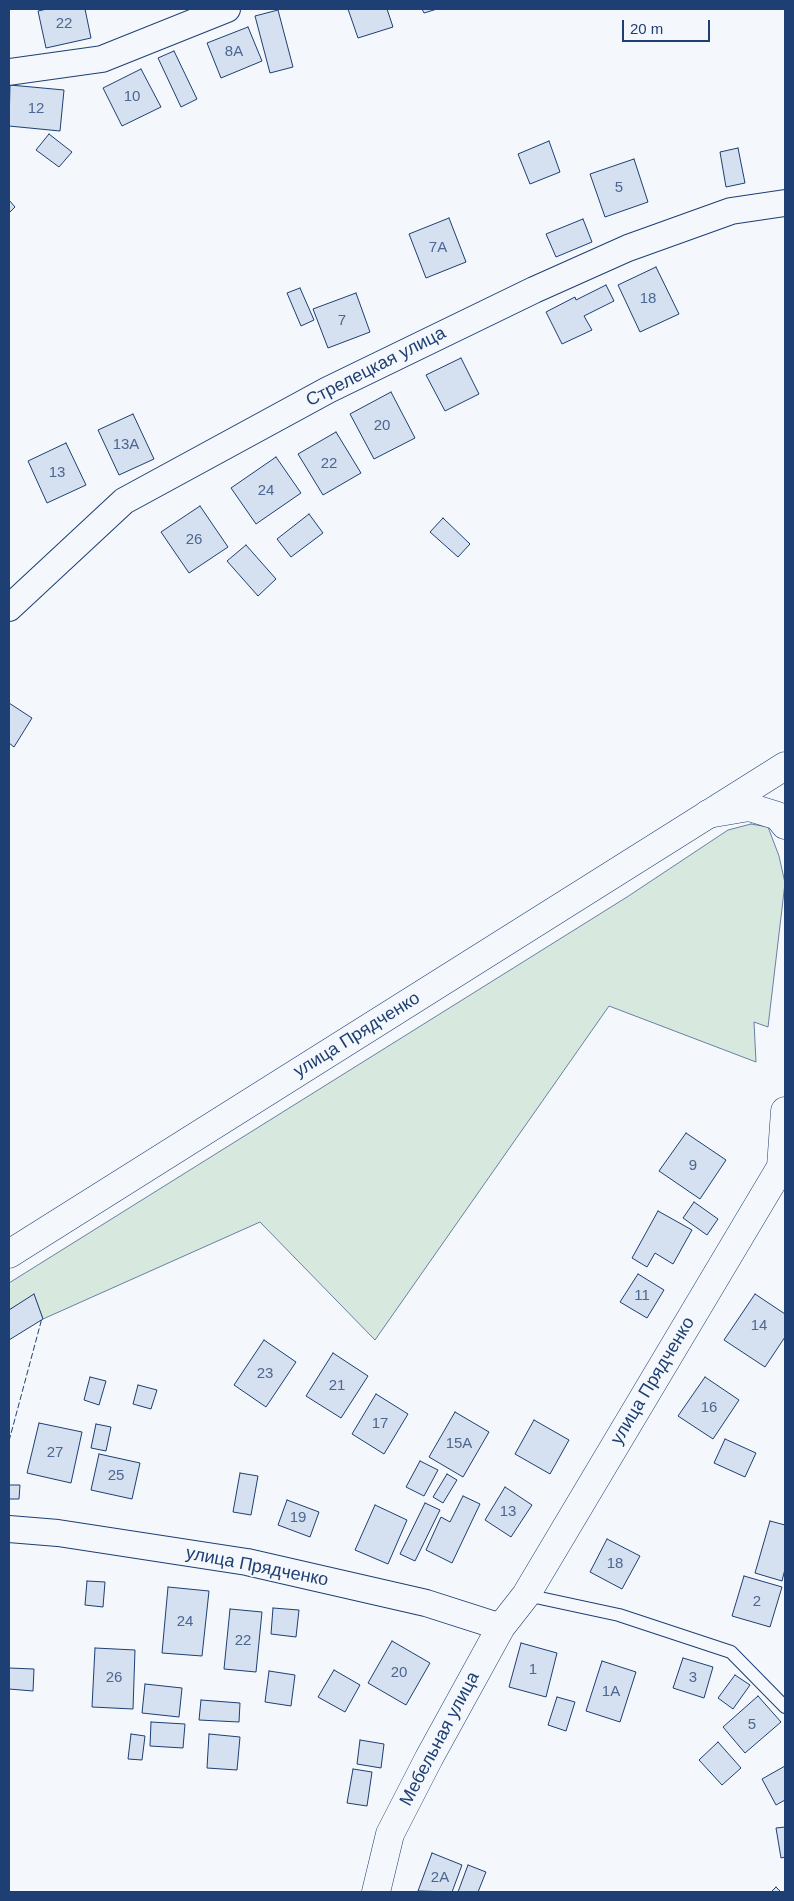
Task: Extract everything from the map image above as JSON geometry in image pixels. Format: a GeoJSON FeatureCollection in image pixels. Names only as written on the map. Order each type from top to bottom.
{"type":"FeatureCollection","features":[{"type":"Feature","properties":{"kind":"street"},"geometry":{"type":"LineString","coordinates":[[9,72],[102,59],[227,9]]}},
{"type":"Feature","properties":{"kind":"street","name":"Стрелецкая улица"},"geometry":{"type":"LineString","coordinates":[[9,608],[124,501],[328,390],[534,290],[628,248],[731,211],[785,204]]}},
{"type":"Feature","properties":{"kind":"street","name":"улица Прядченко"},"geometry":{"type":"LineString","coordinates":[[9,1254],[704,815],[785,766]]}},
{"type":"Feature","properties":{"kind":"street","name":"улица Прядченко"},"geometry":{"type":"LineString","coordinates":[[704,815],[749,807],[778,816],[785,825]]}},
{"type":"Feature","properties":{"kind":"street","name":"улица Прядченко"},"geometry":{"type":"LineString","coordinates":[[526,1595],[783,1166],[785,1111]]}},
{"type":"Feature","properties":{"kind":"street","name":"улица Прядченко"},"geometry":{"type":"LineString","coordinates":[[9,1529],[58,1533],[247,1562],[426,1603],[501,1628]]}},
{"type":"Feature","properties":{"kind":"street","name":"Мебельная улица"},"geometry":{"type":"LineString","coordinates":[[376,1892],[390,1834],[429,1758],[501,1628],[526,1595]]}},
{"type":"Feature","properties":{"kind":"lane"},"geometry":{"type":"LineString","coordinates":[[526,1595],[619,1615],[731,1652],[785,1707]]}},
{"type":"Feature","properties":{"kind":"shaded area"},"geometry":{"type":"Polygon","coordinates":[[[751,824],[768,827],[779,856],[785,883],[768,1027],[754,1022],[756,1062],[609,1006],[375,1340],[260,1222],[43,1319],[34,1295],[9,1310],[9,1283],[627,897],[728,830],[751,824]]]}},
{"type":"Feature","properties":{"kind":"building"},"geometry":{"type":"Polygon","coordinates":[[[47,9],[85,9],[91,38],[46,48],[38,11],[47,9]]]}},
{"type":"Feature","properties":{"kind":"building"},"geometry":{"type":"Polygon","coordinates":[[[348,9],[387,9],[393,27],[358,38],[348,9]]]}},
{"type":"Feature","properties":{"kind":"building"},"geometry":{"type":"Polygon","coordinates":[[[422,9],[437,9],[424,13],[422,9]]]}},
{"type":"Feature","properties":{"kind":"building"},"geometry":{"type":"Polygon","coordinates":[[[278,10],[293,67],[270,73],[255,16],[278,10]]]}},
{"type":"Feature","properties":{"kind":"building"},"geometry":{"type":"Polygon","coordinates":[[[248,27],[262,61],[221,78],[207,43],[248,27]]]}},
{"type":"Feature","properties":{"kind":"building"},"geometry":{"type":"Polygon","coordinates":[[[174,51],[197,99],[181,107],[158,58],[174,51]]]}},
{"type":"Feature","properties":{"kind":"building"},"geometry":{"type":"Polygon","coordinates":[[[141,69],[161,107],[122,126],[103,88],[141,69]]]}},
{"type":"Feature","properties":{"kind":"building"},"geometry":{"type":"Polygon","coordinates":[[[10,85],[64,90],[60,131],[9,126],[10,85]]]}},
{"type":"Feature","properties":{"kind":"building"},"geometry":{"type":"Polygon","coordinates":[[[49,134],[72,152],[59,167],[36,150],[49,134]]]}},
{"type":"Feature","properties":{"kind":"building"},"geometry":{"type":"Polygon","coordinates":[[[549,141],[560,172],[530,184],[518,154],[549,141]]]}},
{"type":"Feature","properties":{"kind":"building"},"geometry":{"type":"Polygon","coordinates":[[[738,148],[745,183],[726,187],[720,152],[738,148]]]}},
{"type":"Feature","properties":{"kind":"building"},"geometry":{"type":"Polygon","coordinates":[[[634,159],[648,202],[605,217],[590,174],[634,159]]]}},
{"type":"Feature","properties":{"kind":"building"},"geometry":{"type":"Polygon","coordinates":[[[9,200],[15,207],[9,213],[9,200]]]}},
{"type":"Feature","properties":{"kind":"building"},"geometry":{"type":"Polygon","coordinates":[[[449,218],[466,262],[426,278],[409,234],[449,218]]]}},
{"type":"Feature","properties":{"kind":"building"},"geometry":{"type":"Polygon","coordinates":[[[583,219],[592,242],[556,257],[546,234],[583,219]]]}},
{"type":"Feature","properties":{"kind":"building"},"geometry":{"type":"Polygon","coordinates":[[[656,267],[679,314],[640,332],[618,285],[656,267]]]}},
{"type":"Feature","properties":{"kind":"building"},"geometry":{"type":"Polygon","coordinates":[[[606,285],[614,301],[584,316],[592,330],[562,344],[546,312],[575,297],[576,300],[606,285]]]}},
{"type":"Feature","properties":{"kind":"building"},"geometry":{"type":"Polygon","coordinates":[[[300,288],[314,320],[301,326],[287,293],[300,288]]]}},
{"type":"Feature","properties":{"kind":"building"},"geometry":{"type":"Polygon","coordinates":[[[356,293],[370,332],[328,348],[313,309],[356,293]]]}},
{"type":"Feature","properties":{"kind":"building"},"geometry":{"type":"Polygon","coordinates":[[[461,358],[479,394],[445,411],[426,375],[461,358]]]}},
{"type":"Feature","properties":{"kind":"building"},"geometry":{"type":"Polygon","coordinates":[[[391,392],[415,438],[374,459],[350,414],[391,392]]]}},
{"type":"Feature","properties":{"kind":"building"},"geometry":{"type":"Polygon","coordinates":[[[133,414],[154,459],[119,475],[98,430],[133,414]]]}},
{"type":"Feature","properties":{"kind":"building"},"geometry":{"type":"Polygon","coordinates":[[[336,432],[361,473],[323,495],[298,454],[336,432]]]}},
{"type":"Feature","properties":{"kind":"building"},"geometry":{"type":"Polygon","coordinates":[[[66,443],[86,485],[47,503],[28,461],[66,443]]]}},
{"type":"Feature","properties":{"kind":"building"},"geometry":{"type":"Polygon","coordinates":[[[276,457],[301,493],[256,524],[231,488],[276,457]]]}},
{"type":"Feature","properties":{"kind":"building"},"geometry":{"type":"Polygon","coordinates":[[[200,506],[228,547],[189,573],[161,532],[200,506]]]}},
{"type":"Feature","properties":{"kind":"building"},"geometry":{"type":"Polygon","coordinates":[[[309,514],[323,533],[291,557],[277,539],[309,514]]]}},
{"type":"Feature","properties":{"kind":"building"},"geometry":{"type":"Polygon","coordinates":[[[443,518],[470,544],[458,557],[430,532],[443,518]]]}},
{"type":"Feature","properties":{"kind":"building"},"geometry":{"type":"Polygon","coordinates":[[[246,545],[276,579],[258,596],[227,561],[246,545]]]}},
{"type":"Feature","properties":{"kind":"building"},"geometry":{"type":"Polygon","coordinates":[[[9,703],[32,718],[14,747],[9,743],[9,703]]]}},
{"type":"Feature","properties":{"kind":"building"},"geometry":{"type":"Polygon","coordinates":[[[686,1133],[726,1160],[700,1199],[659,1171],[686,1133]]]}},
{"type":"Feature","properties":{"kind":"building"},"geometry":{"type":"Polygon","coordinates":[[[694,1202],[718,1219],[707,1235],[683,1218],[694,1202]]]}},
{"type":"Feature","properties":{"kind":"building"},"geometry":{"type":"Polygon","coordinates":[[[658,1211],[692,1230],[673,1264],[655,1253],[647,1267],[632,1258],[658,1211]]]}},
{"type":"Feature","properties":{"kind":"building"},"geometry":{"type":"Polygon","coordinates":[[[638,1274],[664,1290],[647,1318],[620,1302],[638,1274]]]}},
{"type":"Feature","properties":{"kind":"building"},"geometry":{"type":"Polygon","coordinates":[[[34,1294],[43,1319],[9,1340],[9,1310],[34,1294]]]}},
{"type":"Feature","properties":{"kind":"building"},"geometry":{"type":"Polygon","coordinates":[[[755,1294],[785,1314],[785,1337],[765,1367],[724,1340],[755,1294]]]}},
{"type":"Feature","properties":{"kind":"building"},"geometry":{"type":"Polygon","coordinates":[[[264,1340],[296,1362],[266,1407],[234,1385],[264,1340]]]}},
{"type":"Feature","properties":{"kind":"building"},"geometry":{"type":"Polygon","coordinates":[[[333,1353],[368,1376],[341,1418],[306,1396],[333,1353]]]}},
{"type":"Feature","properties":{"kind":"building"},"geometry":{"type":"Polygon","coordinates":[[[90,1377],[106,1381],[99,1405],[84,1400],[90,1377]]]}},
{"type":"Feature","properties":{"kind":"building"},"geometry":{"type":"Polygon","coordinates":[[[705,1377],[739,1400],[713,1439],[678,1416],[705,1377]]]}},
{"type":"Feature","properties":{"kind":"building"},"geometry":{"type":"Polygon","coordinates":[[[138,1385],[157,1390],[151,1409],[133,1404],[138,1385]]]}},
{"type":"Feature","properties":{"kind":"building"},"geometry":{"type":"Polygon","coordinates":[[[376,1394],[408,1414],[384,1454],[352,1434],[376,1394]]]}},
{"type":"Feature","properties":{"kind":"building"},"geometry":{"type":"Polygon","coordinates":[[[455,1412],[489,1432],[463,1477],[429,1457],[455,1412]]]}},
{"type":"Feature","properties":{"kind":"building"},"geometry":{"type":"Polygon","coordinates":[[[534,1420],[569,1440],[550,1474],[515,1454],[534,1420]]]}},
{"type":"Feature","properties":{"kind":"building"},"geometry":{"type":"Polygon","coordinates":[[[39,1423],[82,1432],[71,1483],[27,1473],[39,1423]]]}},
{"type":"Feature","properties":{"kind":"building"},"geometry":{"type":"Polygon","coordinates":[[[96,1424],[111,1427],[106,1451],[91,1448],[96,1424]]]}},
{"type":"Feature","properties":{"kind":"building"},"geometry":{"type":"Polygon","coordinates":[[[725,1439],[756,1453],[745,1477],[714,1463],[725,1439]]]}},
{"type":"Feature","properties":{"kind":"building"},"geometry":{"type":"Polygon","coordinates":[[[99,1454],[140,1463],[132,1499],[91,1490],[99,1454]]]}},
{"type":"Feature","properties":{"kind":"building"},"geometry":{"type":"Polygon","coordinates":[[[420,1461],[438,1470],[424,1496],[406,1487],[420,1461]]]}},
{"type":"Feature","properties":{"kind":"building"},"geometry":{"type":"Polygon","coordinates":[[[240,1473],[258,1476],[251,1515],[233,1512],[240,1473]]]}},
{"type":"Feature","properties":{"kind":"building"},"geometry":{"type":"Polygon","coordinates":[[[447,1474],[457,1480],[443,1503],[433,1497],[447,1474]]]}},
{"type":"Feature","properties":{"kind":"building"},"geometry":{"type":"Polygon","coordinates":[[[9,1485],[20,1485],[19,1499],[9,1499],[9,1485]]]}},
{"type":"Feature","properties":{"kind":"building"},"geometry":{"type":"Polygon","coordinates":[[[505,1487],[532,1505],[511,1537],[485,1520],[505,1487]]]}},
{"type":"Feature","properties":{"kind":"building"},"geometry":{"type":"Polygon","coordinates":[[[463,1496],[480,1504],[452,1563],[426,1550],[441,1517],[450,1522],[463,1496]]]}},
{"type":"Feature","properties":{"kind":"building"},"geometry":{"type":"Polygon","coordinates":[[[287,1500],[319,1512],[310,1537],[278,1525],[287,1500]]]}},
{"type":"Feature","properties":{"kind":"building"},"geometry":{"type":"Polygon","coordinates":[[[425,1503],[440,1510],[415,1561],[400,1554],[425,1503]]]}},
{"type":"Feature","properties":{"kind":"building"},"geometry":{"type":"Polygon","coordinates":[[[375,1505],[407,1520],[388,1564],[355,1550],[375,1505]]]}},
{"type":"Feature","properties":{"kind":"building"},"geometry":{"type":"Polygon","coordinates":[[[770,1521],[785,1525],[785,1569],[782,1581],[755,1573],[770,1521]]]}},
{"type":"Feature","properties":{"kind":"building"},"geometry":{"type":"Polygon","coordinates":[[[607,1539],[640,1556],[622,1589],[590,1572],[607,1539]]]}},
{"type":"Feature","properties":{"kind":"building"},"geometry":{"type":"Polygon","coordinates":[[[744,1576],[782,1587],[770,1627],[732,1616],[744,1576]]]}},
{"type":"Feature","properties":{"kind":"building"},"geometry":{"type":"Polygon","coordinates":[[[87,1581],[105,1582],[103,1607],[85,1605],[87,1581]]]}},
{"type":"Feature","properties":{"kind":"building"},"geometry":{"type":"Polygon","coordinates":[[[168,1587],[209,1591],[202,1656],[162,1653],[168,1587]]]}},
{"type":"Feature","properties":{"kind":"building"},"geometry":{"type":"Polygon","coordinates":[[[273,1608],[299,1610],[296,1637],[271,1634],[273,1608]]]}},
{"type":"Feature","properties":{"kind":"building"},"geometry":{"type":"Polygon","coordinates":[[[230,1609],[262,1612],[256,1672],[224,1669],[230,1609]]]}},
{"type":"Feature","properties":{"kind":"building"},"geometry":{"type":"Polygon","coordinates":[[[392,1641],[430,1663],[406,1705],[368,1683],[392,1641]]]}},
{"type":"Feature","properties":{"kind":"building"},"geometry":{"type":"Polygon","coordinates":[[[521,1643],[557,1653],[546,1697],[509,1687],[521,1643]]]}},
{"type":"Feature","properties":{"kind":"building"},"geometry":{"type":"Polygon","coordinates":[[[95,1648],[135,1650],[133,1709],[92,1707],[95,1648]]]}},
{"type":"Feature","properties":{"kind":"building"},"geometry":{"type":"Polygon","coordinates":[[[683,1658],[713,1667],[704,1698],[673,1688],[683,1658]]]}},
{"type":"Feature","properties":{"kind":"building"},"geometry":{"type":"Polygon","coordinates":[[[602,1661],[636,1672],[620,1722],[586,1711],[602,1661]]]}},
{"type":"Feature","properties":{"kind":"building"},"geometry":{"type":"Polygon","coordinates":[[[9,1668],[34,1669],[33,1691],[9,1689],[9,1668]]]}},
{"type":"Feature","properties":{"kind":"building"},"geometry":{"type":"Polygon","coordinates":[[[334,1670],[360,1685],[345,1712],[318,1697],[334,1670]]]}},
{"type":"Feature","properties":{"kind":"building"},"geometry":{"type":"Polygon","coordinates":[[[269,1671],[295,1675],[291,1706],[265,1702],[269,1671]]]}},
{"type":"Feature","properties":{"kind":"building"},"geometry":{"type":"Polygon","coordinates":[[[735,1675],[750,1685],[733,1709],[718,1698],[735,1675]]]}},
{"type":"Feature","properties":{"kind":"building"},"geometry":{"type":"Polygon","coordinates":[[[145,1684],[182,1688],[179,1717],[142,1713],[145,1684]]]}},
{"type":"Feature","properties":{"kind":"building"},"geometry":{"type":"Polygon","coordinates":[[[758,1696],[781,1722],[745,1753],[723,1727],[758,1696]]]}},
{"type":"Feature","properties":{"kind":"building"},"geometry":{"type":"Polygon","coordinates":[[[557,1697],[575,1702],[566,1731],[548,1725],[557,1697]]]}},
{"type":"Feature","properties":{"kind":"building"},"geometry":{"type":"Polygon","coordinates":[[[201,1700],[240,1703],[239,1722],[199,1720],[201,1700]]]}},
{"type":"Feature","properties":{"kind":"building"},"geometry":{"type":"Polygon","coordinates":[[[151,1722],[185,1724],[183,1748],[150,1746],[151,1722]]]}},
{"type":"Feature","properties":{"kind":"building"},"geometry":{"type":"Polygon","coordinates":[[[131,1734],[145,1736],[142,1760],[128,1759],[131,1734]]]}},
{"type":"Feature","properties":{"kind":"building"},"geometry":{"type":"Polygon","coordinates":[[[209,1734],[240,1737],[237,1770],[207,1768],[209,1734]]]}},
{"type":"Feature","properties":{"kind":"building"},"geometry":{"type":"Polygon","coordinates":[[[360,1740],[384,1744],[381,1768],[357,1764],[360,1740]]]}},
{"type":"Feature","properties":{"kind":"building"},"geometry":{"type":"Polygon","coordinates":[[[718,1742],[741,1768],[722,1785],[699,1760],[718,1742]]]}},
{"type":"Feature","properties":{"kind":"building"},"geometry":{"type":"Polygon","coordinates":[[[785,1766],[785,1800],[776,1805],[762,1779],[785,1766]]]}},
{"type":"Feature","properties":{"kind":"building"},"geometry":{"type":"Polygon","coordinates":[[[353,1769],[372,1772],[367,1806],[347,1803],[353,1769]]]}},
{"type":"Feature","properties":{"kind":"building"},"geometry":{"type":"Polygon","coordinates":[[[785,1827],[785,1857],[781,1858],[776,1828],[785,1827]]]}},
{"type":"Feature","properties":{"kind":"building"},"geometry":{"type":"Polygon","coordinates":[[[432,1853],[462,1865],[452,1892],[418,1891],[432,1853]]]}},
{"type":"Feature","properties":{"kind":"building"},"geometry":{"type":"Polygon","coordinates":[[[468,1865],[486,1872],[478,1892],[458,1892],[468,1865]]]}},
{"type":"Feature","properties":{"kind":"building"},"geometry":{"type":"Polygon","coordinates":[[[776,1887],[781,1892],[771,1892],[776,1887]]]}},
{"type":"Feature","properties":{"kind":"fence"},"geometry":{"type":"LineString","coordinates":[[9,1441],[42,1318]]}}]}
